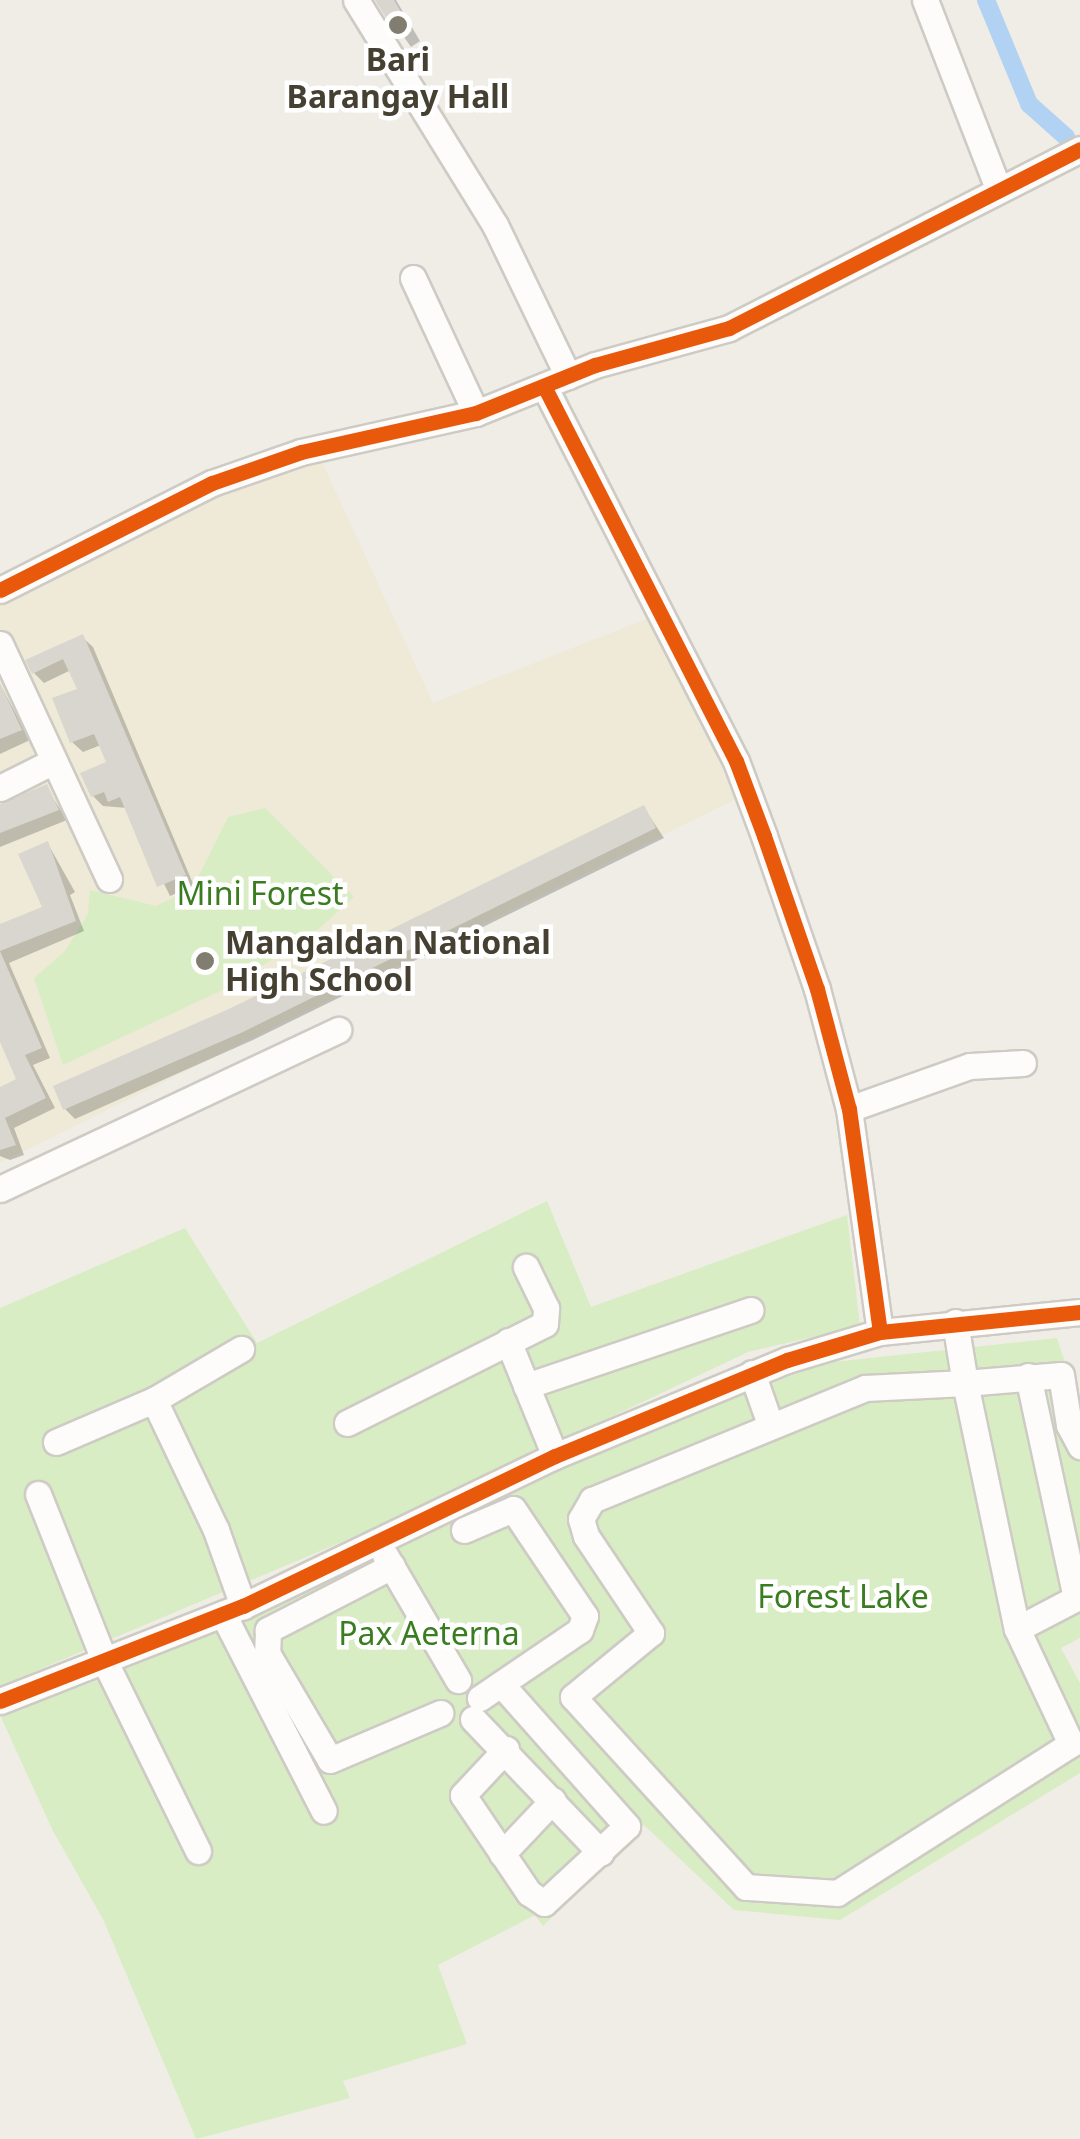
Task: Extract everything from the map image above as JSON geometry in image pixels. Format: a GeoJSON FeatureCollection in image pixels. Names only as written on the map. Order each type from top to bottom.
{"type":"FeatureCollection","features":[{"type":"Feature","properties":{"kind":"street"},"geometry":{"type":"LineString","coordinates":[[356,0],[494,225],[556,381],[736,761],[817,989],[849,1109],[880,1332]]}},
{"type":"Feature","properties":{"kind":"street"},"geometry":{"type":"LineString","coordinates":[[925,0],[997,186]]}},
{"type":"Feature","properties":{"kind":"street"},"geometry":{"type":"LineString","coordinates":[[0,590],[212,484],[301,452],[476,414],[556,381],[728,328],[997,186],[1080,149]]}},
{"type":"Feature","properties":{"kind":"street"},"geometry":{"type":"LineString","coordinates":[[413,278],[476,414]]}},
{"type":"Feature","properties":{"kind":"street"},"geometry":{"type":"LineString","coordinates":[[0,644],[110,879]]}},
{"type":"Feature","properties":{"kind":"street"},"geometry":{"type":"LineString","coordinates":[[0,788],[54,761]]}},
{"type":"Feature","properties":{"kind":"street"},"geometry":{"type":"LineString","coordinates":[[0,1189],[338,1030]]}},
{"type":"Feature","properties":{"kind":"street"},"geometry":{"type":"LineString","coordinates":[[849,1109],[970,1066],[1023,1063]]}},
{"type":"Feature","properties":{"kind":"street"},"geometry":{"type":"LineString","coordinates":[[347,1423],[545,1324],[546,1308],[526,1267]]}},
{"type":"Feature","properties":{"kind":"street"},"geometry":{"type":"LineString","coordinates":[[526,1386],[750,1310]]}},
{"type":"Feature","properties":{"kind":"street"},"geometry":{"type":"LineString","coordinates":[[0,1701],[232,1610],[555,1456],[752,1373],[880,1332],[1080,1312]]}},
{"type":"Feature","properties":{"kind":"street"},"geometry":{"type":"LineString","coordinates":[[954,1322],[965,1382],[1017,1629],[1070,1744],[837,1893],[746,1888],[572,1697],[651,1632],[581,1519],[592,1500],[865,1388],[965,1382],[1028,1376],[1060,1375],[1069,1425],[1080,1446]]}},
{"type":"Feature","properties":{"kind":"street"},"geometry":{"type":"LineString","coordinates":[[508,1341],[555,1456]]}},
{"type":"Feature","properties":{"kind":"street"},"geometry":{"type":"LineString","coordinates":[[56,1442],[154,1400],[240,1349]]}},
{"type":"Feature","properties":{"kind":"street"},"geometry":{"type":"LineString","coordinates":[[752,1373],[770,1424]]}},
{"type":"Feature","properties":{"kind":"street"},"geometry":{"type":"LineString","coordinates":[[1017,1629],[1078,1597],[1028,1376]]}},
{"type":"Feature","properties":{"kind":"street"},"geometry":{"type":"LineString","coordinates":[[154,1400],[216,1530],[232,1610],[324,1812]]}},
{"type":"Feature","properties":{"kind":"street"},"geometry":{"type":"LineString","coordinates":[[38,1494],[104,1660],[198,1851]]}},
{"type":"Feature","properties":{"kind":"street"},"geometry":{"type":"LineString","coordinates":[[440,1713],[459,1724],[485,1700],[580,1630],[583,1611],[513,1508],[464,1530]]}},
{"type":"Feature","properties":{"kind":"street"},"geometry":{"type":"LineString","coordinates":[[378,1542],[458,1680],[473,1685],[485,1700],[626,1823],[625,1832],[541,1903],[463,1795],[506,1749]]}},
{"type":"Feature","properties":{"kind":"street"},"geometry":{"type":"LineString","coordinates":[[392,1566],[268,1630],[267,1653],[330,1760],[440,1713]]}},
{"type":"Feature","properties":{"kind":"street"},"geometry":{"type":"LineString","coordinates":[[440,1713],[439,1691],[458,1680]]}},
{"type":"Feature","properties":{"kind":"street"},"geometry":{"type":"LineString","coordinates":[[485,1700],[506,1749],[602,1853]]}},
{"type":"Feature","properties":{"kind":"street"},"geometry":{"type":"LineString","coordinates":[[502,1854],[553,1800]]}},
{"type":"Feature","properties":{"kind":"shaded area","name":"Mangaldan National High School"},"geometry":{"type":"Polygon","coordinates":[[[317,451],[433,703],[656,615],[736,799],[0,1163],[0,595],[207,490],[317,451]]]}},
{"type":"Feature","properties":{"kind":"green space","name":"Mini Forest"},"geometry":{"type":"Polygon","coordinates":[[[265,808],[354,897],[311,936],[220,991],[63,1065],[34,978],[65,951],[88,914],[90,890],[156,906],[192,889],[228,817],[265,808]]]}},
{"type":"Feature","properties":{"kind":"green space"},"geometry":{"type":"Polygon","coordinates":[[[547,1201],[591,1307],[847,1215],[860,1326],[748,1352],[389,1522],[0,1686],[0,1308],[185,1228],[257,1343],[547,1201]]]}},
{"type":"Feature","properties":{"kind":"green space"},"geometry":{"type":"Polygon","coordinates":[[[1057,1338],[1080,1408],[1080,1638],[1061,1648],[1080,1683],[1080,1773],[840,1920],[734,1910],[644,1825],[543,1926],[535,1915],[438,1965],[467,2044],[343,2081],[350,2098],[196,2139],[103,1919],[53,1831],[0,1715],[113,1675],[517,1485],[823,1363],[1057,1338]]]}},
{"type":"Feature","properties":{"kind":"building"},"geometry":{"type":"Polygon","coordinates":[[[375,0],[394,0],[412,31],[399,39],[375,0]]]}},
{"type":"Feature","properties":{"kind":"building"},"geometry":{"type":"Polygon","coordinates":[[[83,634],[186,875],[157,887],[120,797],[108,802],[104,792],[91,797],[80,773],[106,762],[94,734],[70,743],[52,698],[77,689],[63,659],[32,674],[25,660],[83,634]]]}},
{"type":"Feature","properties":{"kind":"building"},"geometry":{"type":"Polygon","coordinates":[[[0,683],[22,730],[0,739],[0,683]]]}},
{"type":"Feature","properties":{"kind":"building"},"geometry":{"type":"Polygon","coordinates":[[[47,784],[59,810],[0,833],[0,804],[47,784]]]}},
{"type":"Feature","properties":{"kind":"building"},"geometry":{"type":"Polygon","coordinates":[[[644,805],[656,828],[243,1032],[63,1110],[53,1086],[231,1008],[644,805]]]}},
{"type":"Feature","properties":{"kind":"building"},"geometry":{"type":"Polygon","coordinates":[[[48,841],[76,921],[0,951],[0,924],[42,907],[18,854],[48,841]]]}},
{"type":"Feature","properties":{"kind":"building"},"geometry":{"type":"Polygon","coordinates":[[[0,951],[42,1048],[25,1055],[46,1098],[5,1118],[16,1145],[0,1150],[0,1087],[16,1079],[0,1042],[0,951]]]}},
{"type":"Feature","properties":{"kind":"waterway"},"geometry":{"type":"LineString","coordinates":[[986,0],[1029,104],[1066,137]]}},
{"type":"Feature","properties":{"kind":"cycle path"},"geometry":{"type":"LineString","coordinates":[[0,590],[212,483],[301,452],[476,413],[595,365],[729,328],[1080,149]]}},
{"type":"Feature","properties":{"kind":"cycle path"},"geometry":{"type":"LineString","coordinates":[[544,386],[736,761],[764,836],[817,989],[849,1109],[880,1332]]}},
{"type":"Feature","properties":{"kind":"cycle path"},"geometry":{"type":"LineString","coordinates":[[0,1701],[243,1606],[555,1456],[787,1360],[880,1332],[1080,1312]]}},
{"type":"Feature","properties":{"kind":"place","name":"Bari Barangay Hall"},"geometry":{"type":"Point","coordinates":[398,25]}},
{"type":"Feature","properties":{"kind":"place","name":"Mangaldan National High School"},"geometry":{"type":"Point","coordinates":[205,961]}},
{"type":"Feature","properties":{"kind":"park label","name":"Forest Lake"},"geometry":{"type":"Point","coordinates":[843,1596]}},
{"type":"Feature","properties":{"kind":"park label","name":"Pax Aeterna"},"geometry":{"type":"Point","coordinates":[429,1633]}}]}
